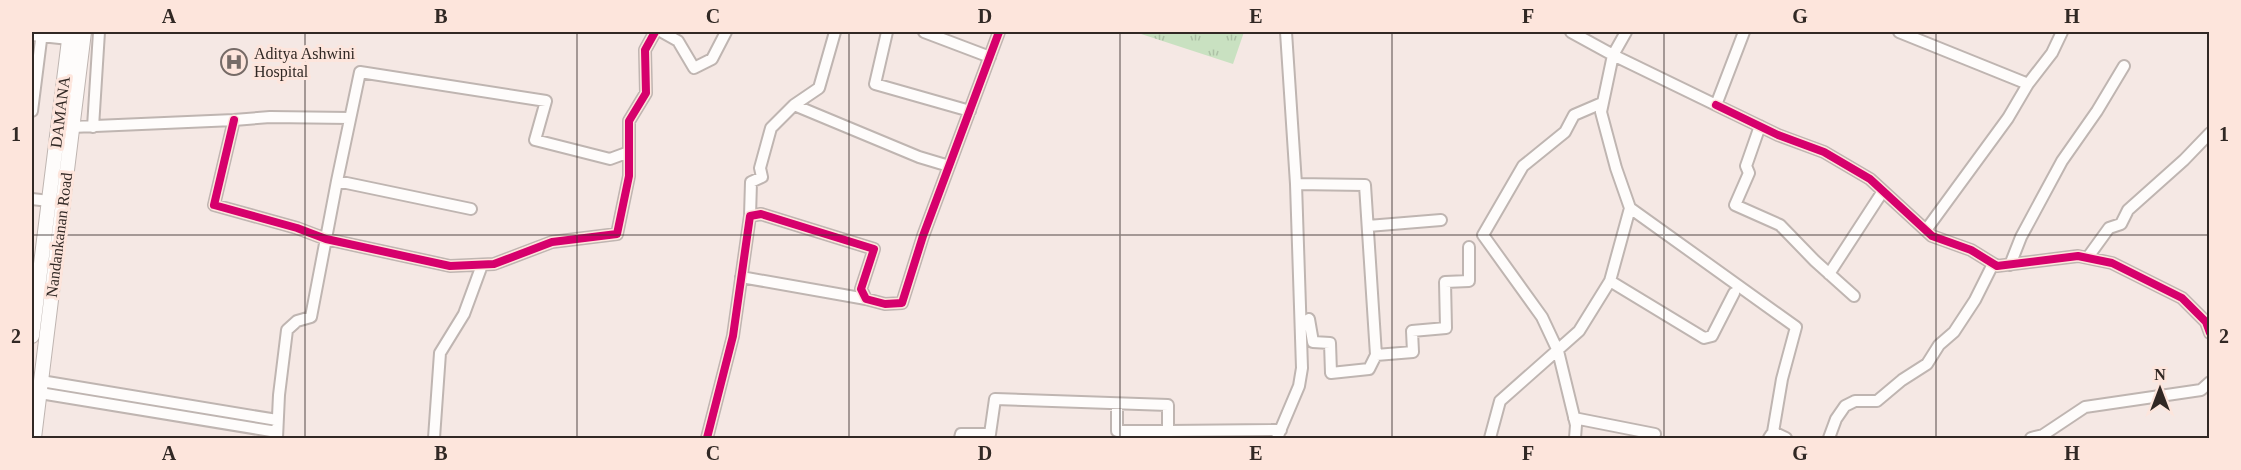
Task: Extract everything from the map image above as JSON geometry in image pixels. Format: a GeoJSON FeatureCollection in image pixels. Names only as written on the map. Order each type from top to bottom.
{"type":"FeatureCollection","features":[{"type":"Feature","properties":{"kind":"main road","name":"Nandankanan Road"},"geometry":{"type":"LineString","coordinates":[[34,438],[84,32]]}},
{"type":"Feature","properties":{"kind":"main road","name":"DAMANA"},"geometry":{"type":"LineString","coordinates":[[32,336],[69,35]]}},
{"type":"Feature","properties":{"kind":"street"},"geometry":{"type":"LineString","coordinates":[[93,127],[99,32]]}},
{"type":"Feature","properties":{"kind":"street"},"geometry":{"type":"LineString","coordinates":[[234,120],[214,205],[297,228],[326,239],[450,266],[494,264],[552,242],[617,234],[629,176],[629,121],[646,93],[645,50],[655,32]]}},
{"type":"Feature","properties":{"kind":"street"},"geometry":{"type":"LineString","coordinates":[[662,32],[678,41],[694,68],[712,59],[726,32]]}},
{"type":"Feature","properties":{"kind":"street"},"geometry":{"type":"LineString","coordinates":[[707,438],[733,336],[750,216],[751,182],[762,177],[760,168],[771,128],[794,105],[819,88],[835,32]]}},
{"type":"Feature","properties":{"kind":"street"},"geometry":{"type":"LineString","coordinates":[[887,32],[875,84],[970,111]]}},
{"type":"Feature","properties":{"kind":"street"},"geometry":{"type":"LineString","coordinates":[[924,32],[937,34],[990,57]]}},
{"type":"Feature","properties":{"kind":"street"},"geometry":{"type":"LineString","coordinates":[[741,277],[885,304],[902,303],[923,236],[999,32]]}},
{"type":"Feature","properties":{"kind":"street"},"geometry":{"type":"LineString","coordinates":[[1116,404],[1117,431],[1279,434],[1299,386],[1302,368],[1296,184],[1286,32]]}},
{"type":"Feature","properties":{"kind":"street"},"geometry":{"type":"LineString","coordinates":[[1571,32],[1613,55],[1760,126],[1824,152],[1870,179],[1932,236],[1971,250],[1997,266],[2078,256],[2088,256],[2112,263],[2182,298],[2206,322],[2210,333]]}},
{"type":"Feature","properties":{"kind":"street"},"geometry":{"type":"LineString","coordinates":[[1490,438],[1500,401],[1579,332],[1610,281],[1630,208],[1600,112],[1613,55],[1626,32]]}},
{"type":"Feature","properties":{"kind":"street"},"geometry":{"type":"LineString","coordinates":[[1716,105],[1744,32]]}},
{"type":"Feature","properties":{"kind":"street"},"geometry":{"type":"LineString","coordinates":[[1899,32],[2028,84]]}},
{"type":"Feature","properties":{"kind":"street"},"geometry":{"type":"LineString","coordinates":[[1919,42],[1928,32]]}},
{"type":"Feature","properties":{"kind":"street"},"geometry":{"type":"LineString","coordinates":[[1926,230],[2008,118],[2028,84],[2052,53],[2062,32]]}},
{"type":"Feature","properties":{"kind":"street"},"geometry":{"type":"LineString","coordinates":[[32,111],[38,34],[69,35]]}},
{"type":"Feature","properties":{"kind":"street"},"geometry":{"type":"LineString","coordinates":[[2010,265],[2021,237],[2062,161],[2097,111],[2124,66]]}},
{"type":"Feature","properties":{"kind":"street"},"geometry":{"type":"LineString","coordinates":[[40,387],[277,435],[287,330],[297,321],[311,317],[360,72],[546,101],[535,140],[610,159],[629,152]]}},
{"type":"Feature","properties":{"kind":"street"},"geometry":{"type":"LineString","coordinates":[[1575,438],[1574,418],[1558,351],[1542,317],[1483,235],[1523,166],[1565,132],[1574,115],[1602,103]]}},
{"type":"Feature","properties":{"kind":"street"},"geometry":{"type":"LineString","coordinates":[[794,105],[919,157],[949,166]]}},
{"type":"Feature","properties":{"kind":"street"},"geometry":{"type":"LineString","coordinates":[[72,127],[270,117],[350,118]]}},
{"type":"Feature","properties":{"kind":"street"},"geometry":{"type":"LineString","coordinates":[[1760,126],[1746,166],[1749,173],[1735,205],[1780,225],[1854,296]]}},
{"type":"Feature","properties":{"kind":"street"},"geometry":{"type":"LineString","coordinates":[[2088,256],[2109,228],[2121,224],[2128,210],[2210,134]]}},
{"type":"Feature","properties":{"kind":"street"},"geometry":{"type":"LineString","coordinates":[[337,181],[471,209]]}},
{"type":"Feature","properties":{"kind":"street"},"geometry":{"type":"LineString","coordinates":[[1296,184],[1365,185],[1376,355],[1369,369],[1331,373],[1330,343],[1313,342],[1308,319]]}},
{"type":"Feature","properties":{"kind":"street"},"geometry":{"type":"LineString","coordinates":[[1829,274],[1883,191]]}},
{"type":"Feature","properties":{"kind":"street"},"geometry":{"type":"LineString","coordinates":[[32,199],[49,201]]}},
{"type":"Feature","properties":{"kind":"street"},"geometry":{"type":"LineString","coordinates":[[1630,208],[1796,327],[1782,379],[1771,435],[1786,438]]}},
{"type":"Feature","properties":{"kind":"street"},"geometry":{"type":"LineString","coordinates":[[750,216],[761,214],[874,249],[861,289],[866,299]]}},
{"type":"Feature","properties":{"kind":"street"},"geometry":{"type":"LineString","coordinates":[[1368,225],[1441,220]]}},
{"type":"Feature","properties":{"kind":"street"},"geometry":{"type":"LineString","coordinates":[[1376,355],[1413,352],[1412,331],[1446,328],[1444,282],[1469,281],[1469,246]]}},
{"type":"Feature","properties":{"kind":"street"},"geometry":{"type":"LineString","coordinates":[[1829,438],[1836,419],[1845,406],[1855,401],[1876,401],[1902,380],[1928,364],[1940,345],[1954,332],[1975,300],[1994,264]]}},
{"type":"Feature","properties":{"kind":"street"},"geometry":{"type":"LineString","coordinates":[[434,438],[440,353],[464,314],[482,265]]}},
{"type":"Feature","properties":{"kind":"street"},"geometry":{"type":"LineString","coordinates":[[1610,281],[1704,338],[1712,336],[1734,293]]}},
{"type":"Feature","properties":{"kind":"street"},"geometry":{"type":"LineString","coordinates":[[2031,438],[2043,435],[2085,407],[2201,390],[2210,382]]}},
{"type":"Feature","properties":{"kind":"street"},"geometry":{"type":"LineString","coordinates":[[40,387],[277,420]]}},
{"type":"Feature","properties":{"kind":"street"},"geometry":{"type":"LineString","coordinates":[[960,438],[961,434],[990,434],[995,399],[1167,405],[1168,431]]}},
{"type":"Feature","properties":{"kind":"street"},"geometry":{"type":"LineString","coordinates":[[1574,418],[1655,434]]}},
{"type":"Feature","properties":{"kind":"green space"},"geometry":{"type":"Polygon","coordinates":[[[1135,32],[1244,32],[1233,64],[1135,32]]]}},
{"type":"Feature","properties":{"kind":"cycle path"},"geometry":{"type":"LineString","coordinates":[[234,120],[214,205],[297,228],[326,239],[450,266],[494,264],[552,242],[617,234],[629,176],[629,121],[646,93],[645,50],[655,32]]}},
{"type":"Feature","properties":{"kind":"cycle path"},"geometry":{"type":"LineString","coordinates":[[707,438],[733,336],[750,216],[761,214],[874,249],[861,289],[866,299],[885,304],[902,303],[923,236],[999,32]]}},
{"type":"Feature","properties":{"kind":"cycle path"},"geometry":{"type":"LineString","coordinates":[[1716,105],[1778,135],[1824,152],[1870,179],[1932,236],[1971,250],[1997,266],[2078,256],[2112,263],[2182,298],[2206,322],[2210,333]]}},
{"type":"Feature","properties":{"kind":"place","name":"Aditya Ashwini Hospital"},"geometry":{"type":"Point","coordinates":[234,62]}}]}
